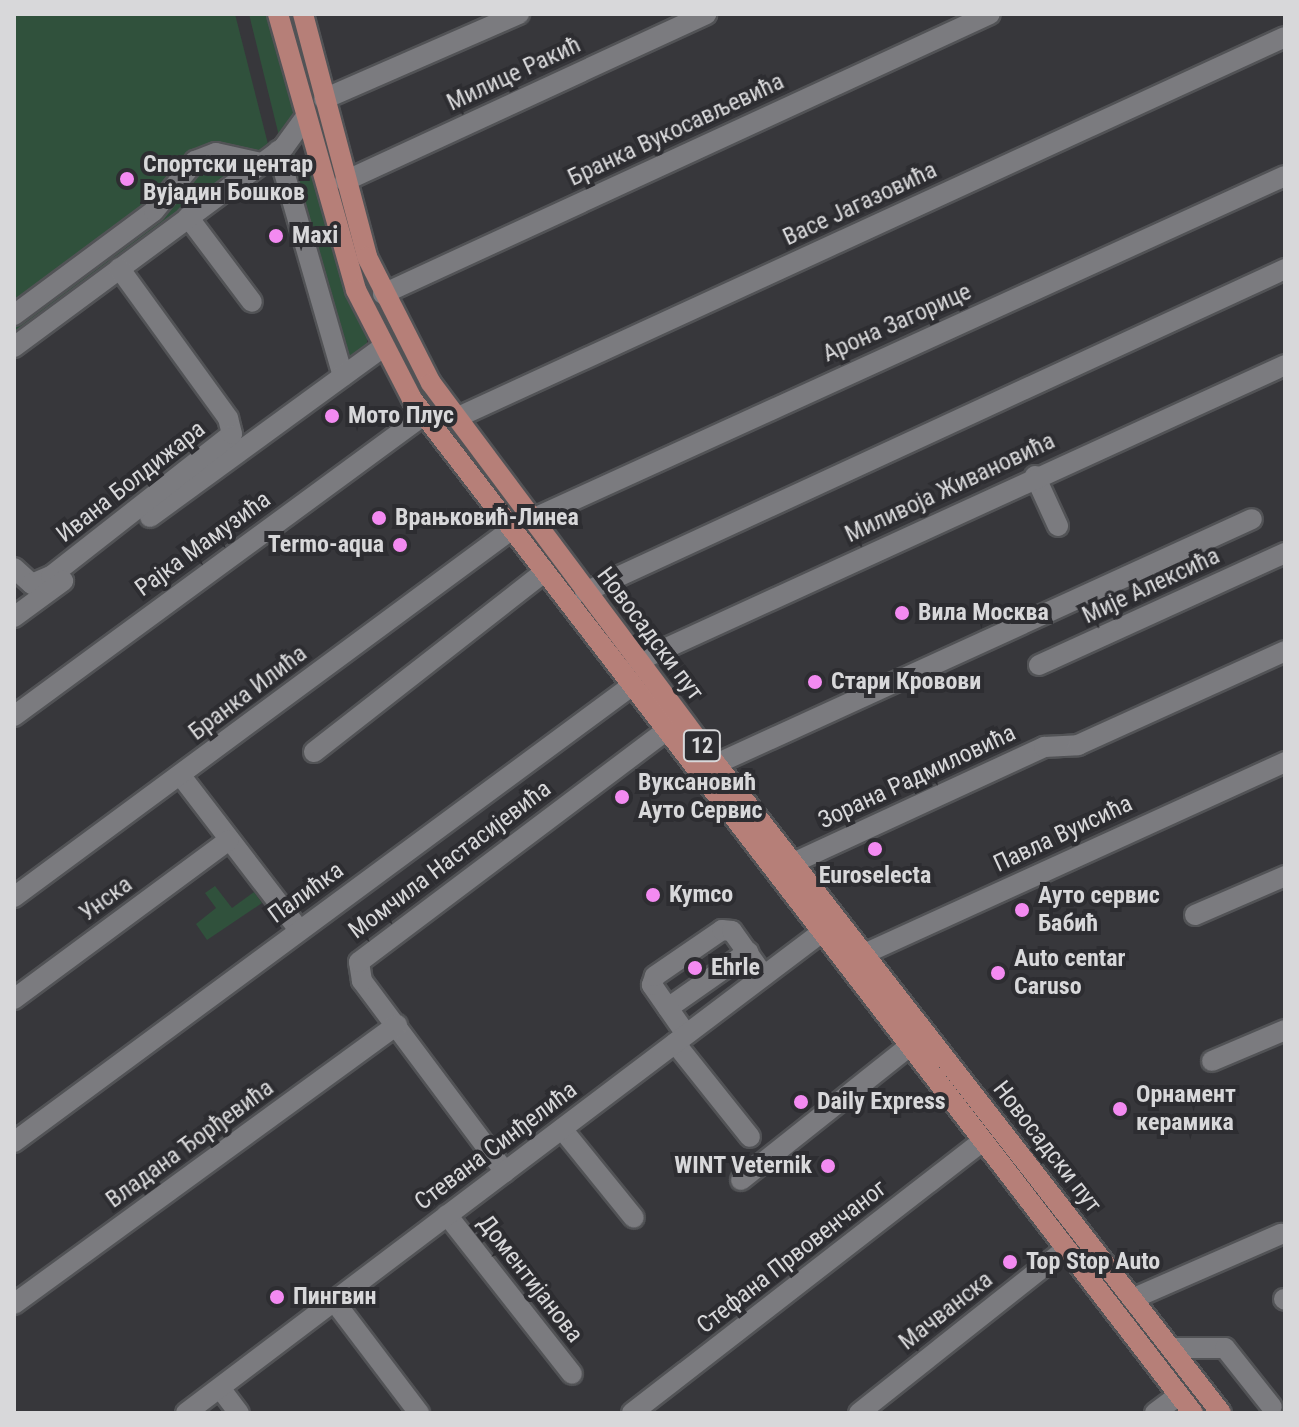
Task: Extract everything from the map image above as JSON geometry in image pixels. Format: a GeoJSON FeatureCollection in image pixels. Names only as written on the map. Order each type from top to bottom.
{"type":"FeatureCollection","features":[{"type":"Feature","properties":{"kind":"main road","name":"Новосадски пут"},"geometry":{"type":"LineString","coordinates":[[278,14],[304,119],[356,290],[383,347],[424,415],[665,731],[829,926],[864,954],[1221,1413]]}},
{"type":"Feature","properties":{"kind":"main road","name":"Новосадски пут"},"geometry":{"type":"LineString","coordinates":[[303,14],[345,181],[383,294],[456,418],[793,863],[829,926],[907,1048],[1193,1413]]}},
{"type":"Feature","properties":{"kind":"street"},"geometry":{"type":"LineString","coordinates":[[324,99],[519,14]]}},
{"type":"Feature","properties":{"kind":"street","name":"Милице Ракић"},"geometry":{"type":"LineString","coordinates":[[345,181],[706,14]]}},
{"type":"Feature","properties":{"kind":"street","name":"Бранка Вукосављевића"},"geometry":{"type":"LineString","coordinates":[[383,294],[990,14]]}},
{"type":"Feature","properties":{"kind":"street","name":"Васе Јагазовића"},"geometry":{"type":"LineString","coordinates":[[456,418],[1285,37]]}},
{"type":"Feature","properties":{"kind":"street"},"geometry":{"type":"LineString","coordinates":[[14,347],[274,154],[304,119]]}},
{"type":"Feature","properties":{"kind":"street"},"geometry":{"type":"LineString","coordinates":[[14,315],[154,211],[195,161],[216,153],[314,153]]}},
{"type":"Feature","properties":{"kind":"street"},"geometry":{"type":"LineString","coordinates":[[274,154],[343,376]]}},
{"type":"Feature","properties":{"kind":"street","name":"Арона Загорице"},"geometry":{"type":"LineString","coordinates":[[532,519],[1285,176]]}},
{"type":"Feature","properties":{"kind":"street"},"geometry":{"type":"LineString","coordinates":[[154,211],[208,201]]}},
{"type":"Feature","properties":{"kind":"street"},"geometry":{"type":"LineString","coordinates":[[188,217],[252,302]]}},
{"type":"Feature","properties":{"kind":"street","name":"Ивана Болдижара"},"geometry":{"type":"LineString","coordinates":[[14,568],[32,584],[51,576],[232,434],[119,268]]}},
{"type":"Feature","properties":{"kind":"street"},"geometry":{"type":"LineString","coordinates":[[585,592],[1285,269]]}},
{"type":"Feature","properties":{"kind":"street"},"geometry":{"type":"LineString","coordinates":[[14,617],[383,347]]}},
{"type":"Feature","properties":{"kind":"street","name":"Миливоја Живановића"},"geometry":{"type":"LineString","coordinates":[[638,661],[1035,476],[1285,365]]}},
{"type":"Feature","properties":{"kind":"street","name":"Рајка Мамузића"},"geometry":{"type":"LineString","coordinates":[[14,716],[424,415]]}},
{"type":"Feature","properties":{"kind":"street"},"geometry":{"type":"LineString","coordinates":[[1035,476],[1058,526]]}},
{"type":"Feature","properties":{"kind":"street"},"geometry":{"type":"LineString","coordinates":[[716,764],[1252,519]]}},
{"type":"Feature","properties":{"kind":"street","name":"Бранка Илића"},"geometry":{"type":"LineString","coordinates":[[14,897],[512,529]]}},
{"type":"Feature","properties":{"kind":"street","name":"Мије Алексића"},"geometry":{"type":"LineString","coordinates":[[1039,665],[1285,553]]}},
{"type":"Feature","properties":{"kind":"street"},"geometry":{"type":"LineString","coordinates":[[314,752],[544,572]]}},
{"type":"Feature","properties":{"kind":"street","name":"Зорана Радмиловића"},"geometry":{"type":"LineString","coordinates":[[793,863],[1044,747],[1078,745],[1285,651]]}},
{"type":"Feature","properties":{"kind":"street","name":"Палићка"},"geometry":{"type":"LineString","coordinates":[[14,1142],[630,687]]}},
{"type":"Feature","properties":{"kind":"street","name":"Момчила Настасијевића"},"geometry":{"type":"LineString","coordinates":[[505,1172],[362,981],[362,956],[665,731]]}},
{"type":"Feature","properties":{"kind":"street","name":"Павла Вуисића"},"geometry":{"type":"LineString","coordinates":[[864,954],[1285,762]]}},
{"type":"Feature","properties":{"kind":"street"},"geometry":{"type":"LineString","coordinates":[[181,776],[299,930]]}},
{"type":"Feature","properties":{"kind":"street","name":"Унска"},"geometry":{"type":"LineString","coordinates":[[14,999],[229,840]]}},
{"type":"Feature","properties":{"kind":"street"},"geometry":{"type":"LineString","coordinates":[[1195,915],[1285,876]]}},
{"type":"Feature","properties":{"kind":"street","name":"Стевана Синђелића"},"geometry":{"type":"LineString","coordinates":[[186,1413],[829,926]]}},
{"type":"Feature","properties":{"kind":"street"},"geometry":{"type":"LineString","coordinates":[[750,1137],[681,1038],[668,1008],[652,985],[655,976],[722,930],[748,952],[764,976]]}},
{"type":"Feature","properties":{"kind":"street"},"geometry":{"type":"LineString","coordinates":[[668,1008],[748,952]]}},
{"type":"Feature","properties":{"kind":"street","name":"Владана Ђорђевића"},"geometry":{"type":"LineString","coordinates":[[14,1304],[397,1025]]}},
{"type":"Feature","properties":{"kind":"street"},"geometry":{"type":"LineString","coordinates":[[1212,1061],[1285,1030]]}},
{"type":"Feature","properties":{"kind":"street"},"geometry":{"type":"LineString","coordinates":[[741,1180],[907,1048]]}},
{"type":"Feature","properties":{"kind":"street"},"geometry":{"type":"LineString","coordinates":[[562,1129],[634,1218]]}},
{"type":"Feature","properties":{"kind":"street","name":"Стефана Првовенчаног"},"geometry":{"type":"LineString","coordinates":[[632,1413],[982,1142]]}},
{"type":"Feature","properties":{"kind":"street","name":"Доментијанова"},"geometry":{"type":"LineString","coordinates":[[447,1215],[572,1374]]}},
{"type":"Feature","properties":{"kind":"street"},"geometry":{"type":"LineString","coordinates":[[1132,1299],[1281,1234]]}},
{"type":"Feature","properties":{"kind":"street","name":"Мачванска"},"geometry":{"type":"LineString","coordinates":[[859,1413],[1065,1250]]}},
{"type":"Feature","properties":{"kind":"street"},"geometry":{"type":"LineString","coordinates":[[334,1301],[419,1413]]}},
{"type":"Feature","properties":{"kind":"street"},"geometry":{"type":"LineString","coordinates":[[1172,1348],[1225,1348],[1276,1406]]}},
{"type":"Feature","properties":{"kind":"street"},"geometry":{"type":"LineString","coordinates":[[220,1388],[239,1413]]}},
{"type":"Feature","properties":{"kind":"street"},"geometry":{"type":"LineString","coordinates":[[1155,1413],[1179,1395]]}},
{"type":"Feature","properties":{"kind":"green space","name":"Спортски центар Вујадин Бошков"},"geometry":{"type":"Polygon","coordinates":[[[14,14],[235,14],[271,156],[14,345],[14,14]]]}},
{"type":"Feature","properties":{"kind":"green space"},"geometry":{"type":"Polygon","coordinates":[[[249,14],[270,14],[293,102],[295,117],[279,136],[249,14]]]}},
{"type":"Feature","properties":{"kind":"green space"},"geometry":{"type":"Polygon","coordinates":[[[294,154],[310,171],[367,334],[367,351],[346,367],[285,155],[294,154]]]}},
{"type":"Feature","properties":{"kind":"green space"},"geometry":{"type":"Polygon","coordinates":[[[215,886],[232,908],[254,892],[262,903],[207,940],[196,924],[216,908],[205,893],[215,886]]]}},
{"type":"Feature","properties":{"kind":"place","name":"Спортски центар Вујадин Бошков"},"geometry":{"type":"Point","coordinates":[127,179]}},
{"type":"Feature","properties":{"kind":"place","name":"Maxi"},"geometry":{"type":"Point","coordinates":[276,236]}},
{"type":"Feature","properties":{"kind":"place","name":"Мото Плус"},"geometry":{"type":"Point","coordinates":[332,416]}},
{"type":"Feature","properties":{"kind":"place","name":"Врањковић-Линеа"},"geometry":{"type":"Point","coordinates":[379,518]}},
{"type":"Feature","properties":{"kind":"place","name":"Termo-aqua"},"geometry":{"type":"Point","coordinates":[400,545]}},
{"type":"Feature","properties":{"kind":"place","name":"Вила Москва"},"geometry":{"type":"Point","coordinates":[902,613]}},
{"type":"Feature","properties":{"kind":"place","name":"Стари Кровови"},"geometry":{"type":"Point","coordinates":[815,682]}},
{"type":"Feature","properties":{"kind":"place","name":"Вуксановић Ауто Сервис"},"geometry":{"type":"Point","coordinates":[622,797]}},
{"type":"Feature","properties":{"kind":"place","name":"Euroselecta"},"geometry":{"type":"Point","coordinates":[875,849]}},
{"type":"Feature","properties":{"kind":"place","name":"Kymco"},"geometry":{"type":"Point","coordinates":[653,895]}},
{"type":"Feature","properties":{"kind":"place","name":"Ауто сервис Бабић"},"geometry":{"type":"Point","coordinates":[1022,910]}},
{"type":"Feature","properties":{"kind":"place","name":"Ehrle"},"geometry":{"type":"Point","coordinates":[695,968]}},
{"type":"Feature","properties":{"kind":"place","name":"Auto centar Caruso"},"geometry":{"type":"Point","coordinates":[998,973]}},
{"type":"Feature","properties":{"kind":"place","name":"Daily Express"},"geometry":{"type":"Point","coordinates":[801,1102]}},
{"type":"Feature","properties":{"kind":"place","name":"Орнамент керамика"},"geometry":{"type":"Point","coordinates":[1120,1109]}},
{"type":"Feature","properties":{"kind":"place","name":"WINT Veternik"},"geometry":{"type":"Point","coordinates":[828,1166]}},
{"type":"Feature","properties":{"kind":"place","name":"Top Stop Auto"},"geometry":{"type":"Point","coordinates":[1010,1262]}},
{"type":"Feature","properties":{"kind":"place","name":"Пингвин"},"geometry":{"type":"Point","coordinates":[277,1297]}}]}
